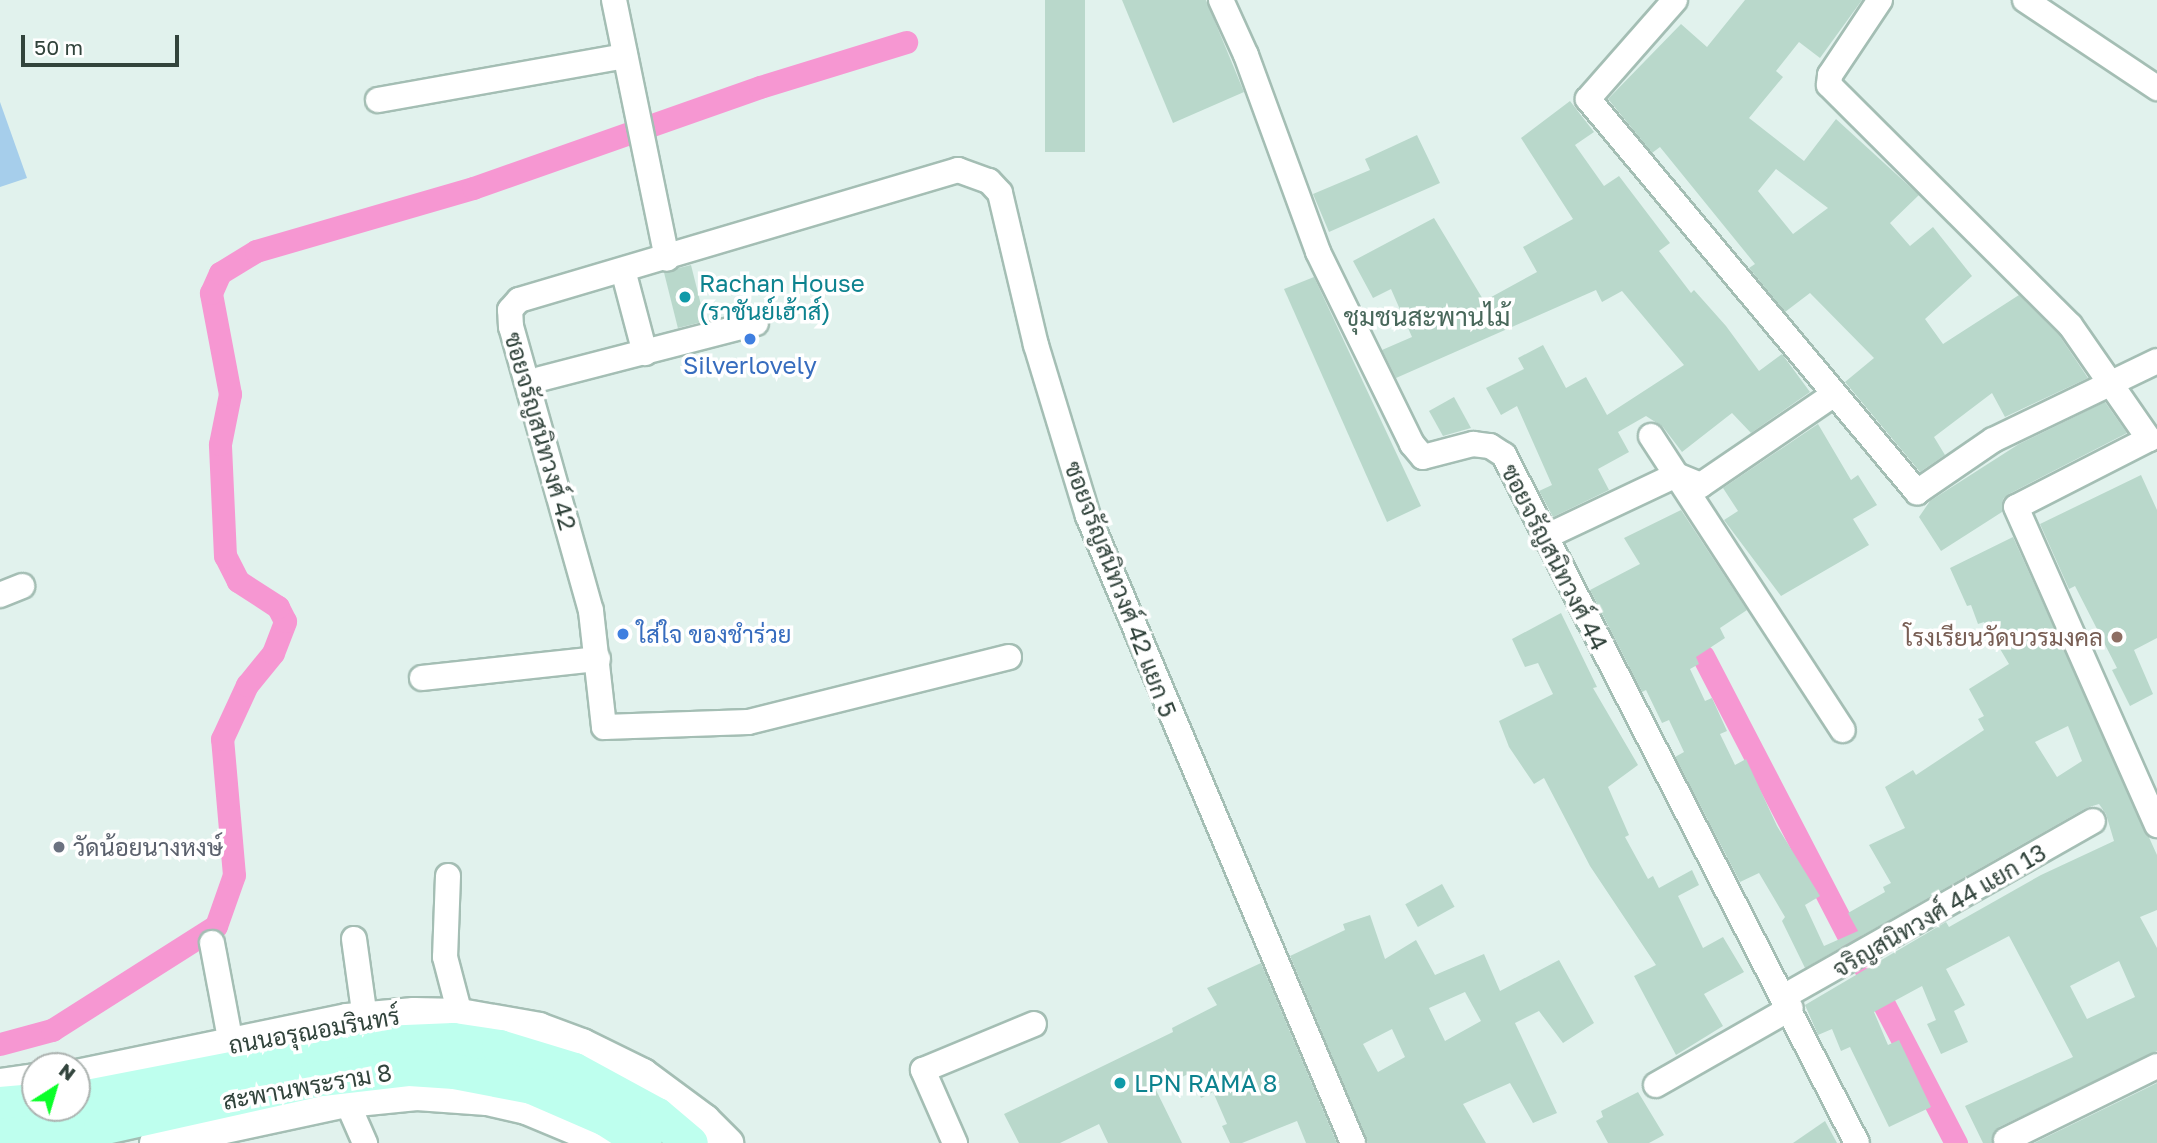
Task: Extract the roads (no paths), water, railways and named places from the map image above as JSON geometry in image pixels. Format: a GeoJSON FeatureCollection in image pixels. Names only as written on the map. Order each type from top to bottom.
{"type":"FeatureCollection","features":[{"type":"Feature","properties":{"kind":"main road","name":"สะพานพระราม 8"},"geometry":{"type":"LineString","coordinates":[[91,1096],[359,1044],[453,1040],[499,1047],[573,1070],[657,1115],[690,1143]]}},
{"type":"Feature","properties":{"kind":"main road","name":"สะพานพระราม 8"},"geometry":{"type":"LineString","coordinates":[[0,1136],[101,1127],[321,1079],[409,1068],[454,1071],[531,1086],[605,1118],[644,1143]]}},
{"type":"Feature","properties":{"kind":"main road"},"geometry":{"type":"LineString","coordinates":[[0,1104],[21,1102]]}},
{"type":"Feature","properties":{"kind":"street"},"geometry":{"type":"LineString","coordinates":[[614,0],[667,259]]}},
{"type":"Feature","properties":{"kind":"street","name":"ซอยจรัญสนิทวงศ์ 44"},"geometry":{"type":"LineString","coordinates":[[1221,0],[1247,55],[1318,252],[1412,444],[1423,457],[1473,444],[1490,446],[1504,454],[1543,538],[1788,1002],[1857,1143]]}},
{"type":"Feature","properties":{"kind":"street"},"geometry":{"type":"LineString","coordinates":[[1675,0],[1588,99],[1833,395],[1917,492],[1993,440],[2157,361]]}},
{"type":"Feature","properties":{"kind":"street"},"geometry":{"type":"LineString","coordinates":[[1880,0],[1830,75],[1829,85],[2070,325],[2114,384],[2149,439],[2016,507],[2157,825]]}},
{"type":"Feature","properties":{"kind":"street"},"geometry":{"type":"LineString","coordinates":[[2025,0],[2157,88]]}},
{"type":"Feature","properties":{"kind":"street"},"geometry":{"type":"LineString","coordinates":[[379,100],[625,56]]}},
{"type":"Feature","properties":{"kind":"street","name":"ซอยจรัญสนิทวงศ์ 42 แยก 5"},"geometry":{"type":"LineString","coordinates":[[667,259],[958,170],[976,173],[1000,194],[1036,345],[1088,516],[1353,1143]]}},
{"type":"Feature","properties":{"kind":"street","name":"ซอยจรัญสนิทวงศ์ 42"},"geometry":{"type":"LineString","coordinates":[[667,259],[519,300],[510,310],[511,327],[591,611],[604,727],[748,722],[1009,657]]}},
{"type":"Feature","properties":{"kind":"street"},"geometry":{"type":"LineString","coordinates":[[623,270],[645,353]]}},
{"type":"Feature","properties":{"kind":"street"},"geometry":{"type":"LineString","coordinates":[[540,379],[756,323]]}},
{"type":"Feature","properties":{"kind":"street"},"geometry":{"type":"LineString","coordinates":[[1543,538],[1676,475],[1701,485],[1833,395]]}},
{"type":"Feature","properties":{"kind":"street"},"geometry":{"type":"LineString","coordinates":[[1651,436],[1843,730]]}},
{"type":"Feature","properties":{"kind":"street"},"geometry":{"type":"LineString","coordinates":[[422,678],[598,660]]}},
{"type":"Feature","properties":{"kind":"street","name":"จริญสนิทวงศ์ 44 แยก 13"},"geometry":{"type":"LineString","coordinates":[[1656,1085],[1856,958],[2093,821]]}},
{"type":"Feature","properties":{"kind":"street"},"geometry":{"type":"LineString","coordinates":[[448,876],[445,957],[460,1014]]}},
{"type":"Feature","properties":{"kind":"street"},"geometry":{"type":"LineString","coordinates":[[354,939],[365,1018]]}},
{"type":"Feature","properties":{"kind":"street"},"geometry":{"type":"LineString","coordinates":[[212,943],[231,1044]]}},
{"type":"Feature","properties":{"kind":"street","name":"ถนนอรุณอมรินทร์"},"geometry":{"type":"LineString","coordinates":[[91,1072],[365,1018],[460,1014],[539,1028],[582,1044],[643,1074],[705,1120],[727,1143]]}},
{"type":"Feature","properties":{"kind":"street"},"geometry":{"type":"LineString","coordinates":[[955,1143],[923,1070],[1034,1024]]}},
{"type":"Feature","properties":{"kind":"street"},"geometry":{"type":"LineString","coordinates":[[2006,1140],[2157,1066]]}},
{"type":"Feature","properties":{"kind":"street"},"geometry":{"type":"LineString","coordinates":[[0,1084],[21,1082]]}},
{"type":"Feature","properties":{"kind":"street"},"geometry":{"type":"LineString","coordinates":[[155,1143],[347,1102],[417,1095],[487,1100],[526,1110],[608,1143]]}},
{"type":"Feature","properties":{"kind":"street"},"geometry":{"type":"LineString","coordinates":[[347,1102],[365,1143]]}},
{"type":"Feature","properties":{"kind":"waterway"},"geometry":{"type":"LineString","coordinates":[[0,1044],[52,1030],[216,926],[234,875],[222,739],[247,685],[273,653],[285,621],[278,607],[238,581],[225,556],[220,444],[230,394],[211,293],[220,273],[256,251],[473,188],[760,87],[906,42]]}},
{"type":"Feature","properties":{"kind":"waterway"},"geometry":{"type":"LineString","coordinates":[[1703,656],[1956,1143]]}},
{"type":"Feature","properties":{"kind":"place","name":"Rachan House (ราชันย์เฮ้าส์)"},"geometry":{"type":"Point","coordinates":[685,297]}},
{"type":"Feature","properties":{"kind":"place","name":"Silverlovely"},"geometry":{"type":"Point","coordinates":[750,339]}},
{"type":"Feature","properties":{"kind":"place","name":"ใส่ใจ ของชำร่วย"},"geometry":{"type":"Point","coordinates":[623,634]}},
{"type":"Feature","properties":{"kind":"place","name":"โรงเรียนวัดบวรมงคล"},"geometry":{"type":"Point","coordinates":[2117,637]}},
{"type":"Feature","properties":{"kind":"place","name":"วัดน้อยนางหงษ์"},"geometry":{"type":"Point","coordinates":[59,847]}},
{"type":"Feature","properties":{"kind":"place","name":"LPN RAMA 8"},"geometry":{"type":"Point","coordinates":[1120,1083]}},
{"type":"Feature","properties":{"kind":"district","name":"ชุมชนสะพานไม้"},"geometry":{"type":"Point","coordinates":[1427,317]}}]}
